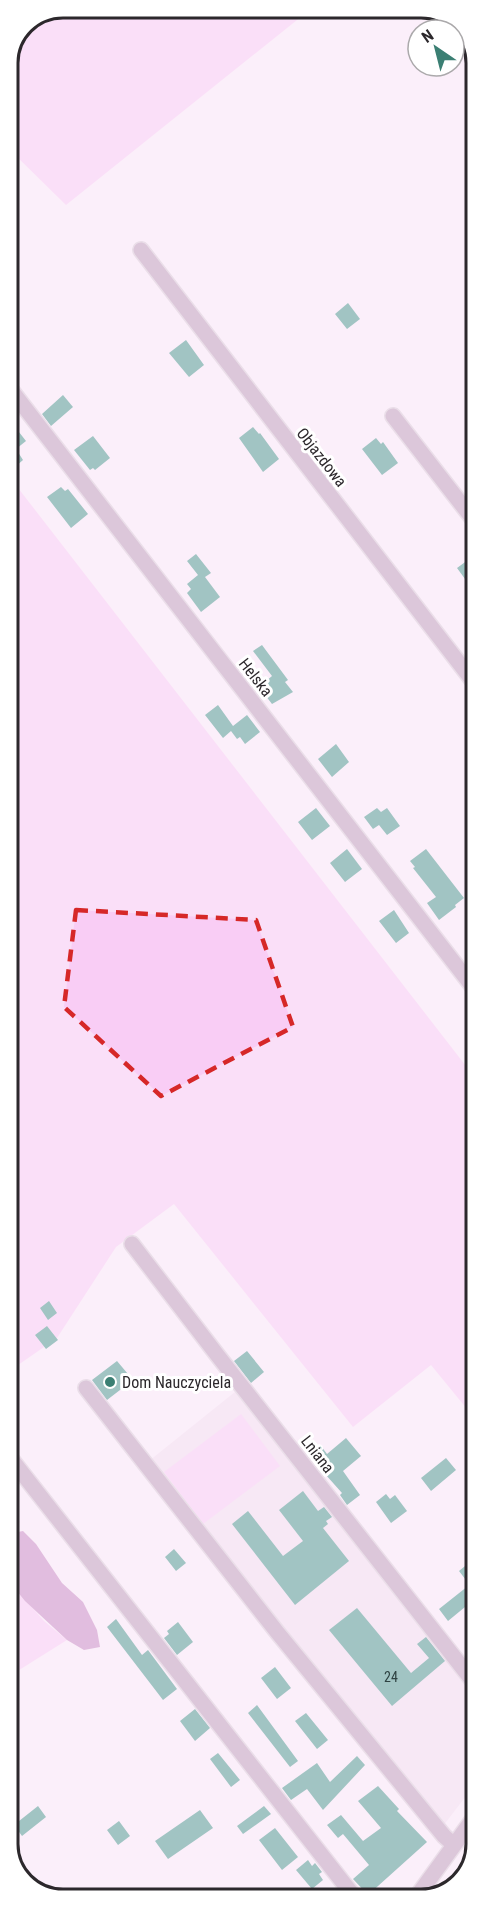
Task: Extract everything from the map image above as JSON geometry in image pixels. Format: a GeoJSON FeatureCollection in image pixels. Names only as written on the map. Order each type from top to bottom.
{"type":"FeatureCollection","features":[{"type":"Feature","properties":{"kind":"street","name":"Objazdowa"},"geometry":{"type":"LineString","coordinates":[[141,250],[466,672]]}},
{"type":"Feature","properties":{"kind":"street","name":"Helska"},"geometry":{"type":"LineString","coordinates":[[18,399],[466,978]]}},
{"type":"Feature","properties":{"kind":"street"},"geometry":{"type":"LineString","coordinates":[[393,416],[466,510]]}},
{"type":"Feature","properties":{"kind":"street","name":"Lniana"},"geometry":{"type":"LineString","coordinates":[[132,1244],[466,1672]]}},
{"type":"Feature","properties":{"kind":"street"},"geometry":{"type":"LineString","coordinates":[[86,1388],[277,1632],[454,1845]]}},
{"type":"Feature","properties":{"kind":"street"},"geometry":{"type":"LineString","coordinates":[[18,1468],[348,1889]]}},
{"type":"Feature","properties":{"kind":"street"},"geometry":{"type":"LineString","coordinates":[[422,1889],[466,1829]]}},
{"type":"Feature","properties":{"kind":"highlighted area"},"geometry":{"type":"Polygon","coordinates":[[[76,910],[256,920],[293,1027],[161,1096],[64,1007],[76,910]]]}},
{"type":"Feature","properties":{"kind":"shaded area"},"geometry":{"type":"Polygon","coordinates":[[[63,18],[300,18],[66,205],[18,158],[18,63],[21,46],[31,31],[46,21],[63,18]]]}},
{"type":"Feature","properties":{"kind":"shaded area"},"geometry":{"type":"Polygon","coordinates":[[[18,488],[466,1066],[466,1408],[431,1365],[353,1427],[174,1204],[116,1247],[57,1338],[18,1365],[18,488]]]}},
{"type":"Feature","properties":{"kind":"shaded area"},"geometry":{"type":"Polygon","coordinates":[[[235,1392],[466,1679],[466,1796],[443,1826],[149,1461],[235,1392]]]}},
{"type":"Feature","properties":{"kind":"shaded area"},"geometry":{"type":"Polygon","coordinates":[[[241,1414],[280,1466],[203,1524],[164,1472],[241,1414]]]}},
{"type":"Feature","properties":{"kind":"shaded area"},"geometry":{"type":"Polygon","coordinates":[[[23,1531],[36,1544],[62,1583],[83,1602],[97,1630],[100,1647],[84,1650],[67,1640],[18,1592],[18,1532],[23,1531]]]}},
{"type":"Feature","properties":{"kind":"shaded area"},"geometry":{"type":"Polygon","coordinates":[[[18,1591],[44,1621],[67,1640],[18,1671],[18,1591]]]}},
{"type":"Feature","properties":{"kind":"building"},"geometry":{"type":"Polygon","coordinates":[[[348,303],[360,319],[347,329],[335,314],[348,303]]]}},
{"type":"Feature","properties":{"kind":"building"},"geometry":{"type":"Polygon","coordinates":[[[186,340],[204,365],[189,377],[169,353],[186,340]]]}},
{"type":"Feature","properties":{"kind":"building"},"geometry":{"type":"Polygon","coordinates":[[[63,395],[73,407],[51,426],[42,414],[63,395]]]}},
{"type":"Feature","properties":{"kind":"building"},"geometry":{"type":"Polygon","coordinates":[[[253,427],[279,459],[263,472],[239,438],[253,427]]]}},
{"type":"Feature","properties":{"kind":"building"},"geometry":{"type":"Polygon","coordinates":[[[18,431],[26,441],[18,447],[18,431]]]}},
{"type":"Feature","properties":{"kind":"building"},"geometry":{"type":"Polygon","coordinates":[[[93,436],[110,458],[95,470],[93,468],[90,470],[74,450],[93,436]]]}},
{"type":"Feature","properties":{"kind":"building"},"geometry":{"type":"Polygon","coordinates":[[[376,438],[381,444],[383,442],[398,463],[382,475],[362,449],[376,438]]]}},
{"type":"Feature","properties":{"kind":"building"},"geometry":{"type":"Polygon","coordinates":[[[18,452],[23,460],[18,464],[18,452]]]}},
{"type":"Feature","properties":{"kind":"building"},"geometry":{"type":"Polygon","coordinates":[[[61,487],[65,491],[68,489],[88,514],[71,528],[47,497],[61,487]]]}},
{"type":"Feature","properties":{"kind":"building"},"geometry":{"type":"Polygon","coordinates":[[[196,554],[211,573],[205,577],[220,597],[201,612],[187,593],[191,589],[187,584],[198,575],[187,561],[196,554]]]}},
{"type":"Feature","properties":{"kind":"building"},"geometry":{"type":"Polygon","coordinates":[[[466,561],[466,580],[457,568],[466,561]]]}},
{"type":"Feature","properties":{"kind":"building"},"geometry":{"type":"Polygon","coordinates":[[[262,645],[288,680],[285,682],[293,692],[272,704],[259,687],[272,676],[253,651],[262,645]]]}},
{"type":"Feature","properties":{"kind":"building"},"geometry":{"type":"Polygon","coordinates":[[[218,705],[233,726],[247,715],[260,732],[245,744],[231,731],[223,738],[205,715],[218,705]]]}},
{"type":"Feature","properties":{"kind":"building"},"geometry":{"type":"Polygon","coordinates":[[[336,744],[349,762],[332,777],[318,759],[336,744]]]}},
{"type":"Feature","properties":{"kind":"building"},"geometry":{"type":"Polygon","coordinates":[[[316,808],[330,826],[312,840],[298,822],[316,808]]]}},
{"type":"Feature","properties":{"kind":"building"},"geometry":{"type":"Polygon","coordinates":[[[377,808],[381,812],[387,808],[400,826],[387,835],[379,825],[373,829],[364,817],[377,808]]]}},
{"type":"Feature","properties":{"kind":"building"},"geometry":{"type":"Polygon","coordinates":[[[347,849],[362,869],[345,882],[330,863],[347,849]]]}},
{"type":"Feature","properties":{"kind":"building"},"geometry":{"type":"Polygon","coordinates":[[[426,849],[464,898],[439,920],[427,903],[436,897],[410,861],[426,849]]]}},
{"type":"Feature","properties":{"kind":"building"},"geometry":{"type":"Polygon","coordinates":[[[394,910],[409,933],[396,943],[379,921],[394,910]]]}},
{"type":"Feature","properties":{"kind":"building"},"geometry":{"type":"Polygon","coordinates":[[[49,1301],[57,1313],[48,1320],[40,1308],[49,1301]]]}},
{"type":"Feature","properties":{"kind":"building"},"geometry":{"type":"Polygon","coordinates":[[[47,1326],[58,1340],[46,1349],[35,1335],[47,1326]]]}},
{"type":"Feature","properties":{"kind":"building"},"geometry":{"type":"Polygon","coordinates":[[[247,1351],[264,1372],[251,1383],[234,1361],[247,1351]]]}},
{"type":"Feature","properties":{"kind":"building","name":"Dom Nauczyciela"},"geometry":{"type":"Polygon","coordinates":[[[117,1361],[133,1380],[107,1400],[92,1380],[117,1361]]]}},
{"type":"Feature","properties":{"kind":"building"},"geometry":{"type":"Polygon","coordinates":[[[346,1438],[361,1456],[343,1471],[360,1495],[347,1505],[340,1495],[342,1493],[309,1456],[321,1446],[327,1454],[346,1438]]]}},
{"type":"Feature","properties":{"kind":"building"},"geometry":{"type":"Polygon","coordinates":[[[446,1458],[456,1470],[431,1491],[421,1478],[446,1458]]]}},
{"type":"Feature","properties":{"kind":"building"},"geometry":{"type":"Polygon","coordinates":[[[303,1491],[318,1511],[324,1507],[332,1517],[326,1521],[328,1524],[323,1528],[349,1561],[295,1605],[232,1524],[248,1511],[283,1556],[303,1541],[279,1510],[303,1491]]]}},
{"type":"Feature","properties":{"kind":"building"},"geometry":{"type":"Polygon","coordinates":[[[386,1494],[390,1499],[395,1495],[407,1511],[391,1523],[376,1502],[386,1494]]]}},
{"type":"Feature","properties":{"kind":"building"},"geometry":{"type":"Polygon","coordinates":[[[174,1549],[186,1563],[176,1571],[165,1557],[174,1549]]]}},
{"type":"Feature","properties":{"kind":"building"},"geometry":{"type":"Polygon","coordinates":[[[466,1565],[466,1580],[459,1571],[466,1565]]]}},
{"type":"Feature","properties":{"kind":"building"},"geometry":{"type":"Polygon","coordinates":[[[466,1588],[466,1606],[448,1621],[439,1609],[466,1588]]]}},
{"type":"Feature","properties":{"kind":"building"},"geometry":{"type":"Polygon","coordinates":[[[357,1608],[411,1673],[429,1658],[417,1644],[426,1637],[445,1661],[392,1706],[329,1630],[357,1608]]]}},
{"type":"Feature","properties":{"kind":"building"},"geometry":{"type":"Polygon","coordinates":[[[116,1619],[142,1655],[148,1650],[177,1689],[163,1700],[107,1627],[116,1619]]]}},
{"type":"Feature","properties":{"kind":"building"},"geometry":{"type":"Polygon","coordinates":[[[178,1622],[193,1642],[177,1655],[164,1638],[169,1634],[167,1631],[178,1622]]]}},
{"type":"Feature","properties":{"kind":"building"},"geometry":{"type":"Polygon","coordinates":[[[275,1667],[291,1688],[277,1699],[261,1678],[275,1667]]]}},
{"type":"Feature","properties":{"kind":"building"},"geometry":{"type":"Polygon","coordinates":[[[257,1705],[298,1761],[290,1767],[248,1713],[257,1705]]]}},
{"type":"Feature","properties":{"kind":"building"},"geometry":{"type":"Polygon","coordinates":[[[195,1709],[210,1728],[195,1741],[180,1721],[195,1709]]]}},
{"type":"Feature","properties":{"kind":"building"},"geometry":{"type":"Polygon","coordinates":[[[306,1713],[328,1740],[317,1749],[295,1721],[306,1713]]]}},
{"type":"Feature","properties":{"kind":"building"},"geometry":{"type":"Polygon","coordinates":[[[218,1753],[240,1780],[231,1787],[210,1759],[218,1753]]]}},
{"type":"Feature","properties":{"kind":"building"},"geometry":{"type":"Polygon","coordinates":[[[357,1756],[365,1765],[323,1810],[307,1789],[291,1800],[282,1788],[317,1763],[330,1782],[357,1756]]]}},
{"type":"Feature","properties":{"kind":"building"},"geometry":{"type":"Polygon","coordinates":[[[378,1786],[399,1809],[397,1811],[427,1842],[375,1889],[362,1889],[353,1879],[369,1865],[343,1834],[338,1838],[327,1825],[341,1815],[363,1841],[381,1828],[358,1801],[378,1786]]]}},
{"type":"Feature","properties":{"kind":"building"},"geometry":{"type":"Polygon","coordinates":[[[38,1806],[46,1817],[22,1836],[18,1830],[18,1822],[38,1806]]]}},
{"type":"Feature","properties":{"kind":"building"},"geometry":{"type":"Polygon","coordinates":[[[264,1806],[271,1814],[243,1834],[237,1826],[264,1806]]]}},
{"type":"Feature","properties":{"kind":"building"},"geometry":{"type":"Polygon","coordinates":[[[200,1810],[213,1828],[168,1859],[155,1841],[200,1810]]]}},
{"type":"Feature","properties":{"kind":"building"},"geometry":{"type":"Polygon","coordinates":[[[119,1821],[130,1836],[118,1845],[107,1830],[119,1821]]]}},
{"type":"Feature","properties":{"kind":"building"},"geometry":{"type":"Polygon","coordinates":[[[275,1828],[298,1857],[282,1870],[259,1840],[275,1828]]]}},
{"type":"Feature","properties":{"kind":"building"},"geometry":{"type":"Polygon","coordinates":[[[308,1860],[312,1866],[315,1863],[322,1872],[319,1874],[323,1880],[312,1889],[296,1870],[308,1860]]]}},
{"type":"Feature","properties":{"kind":"place","name":"Dom Nauczyciela"},"geometry":{"type":"Point","coordinates":[110,1382]}}]}
